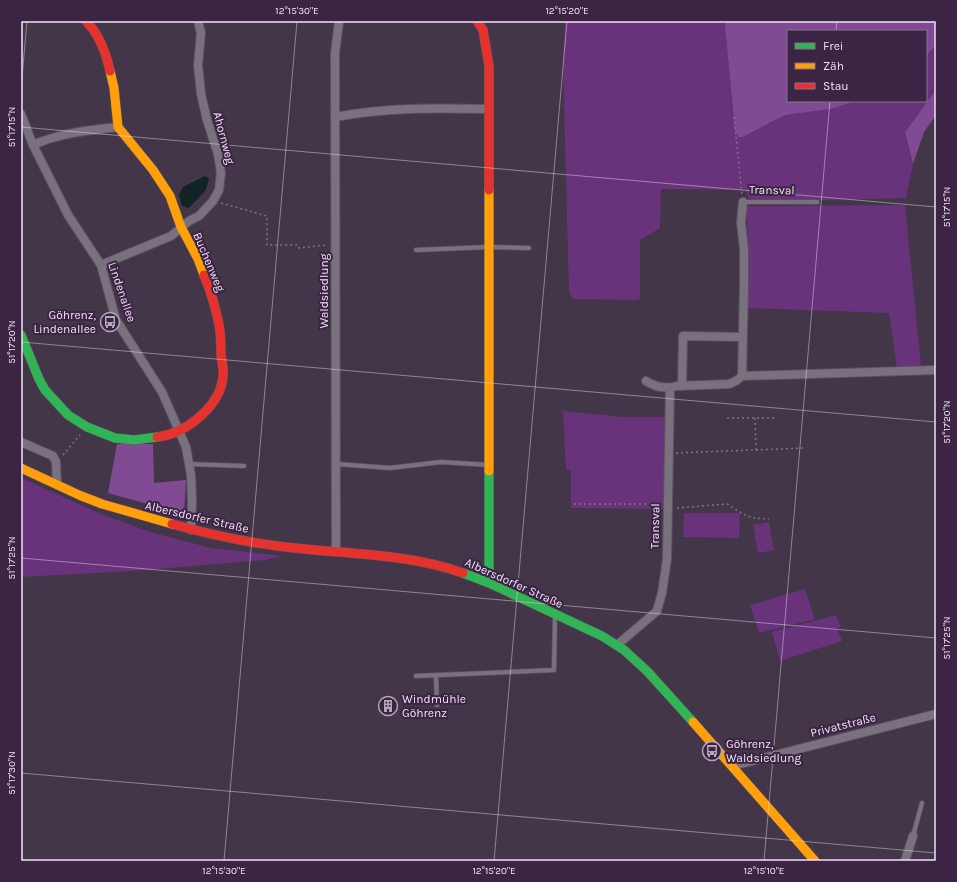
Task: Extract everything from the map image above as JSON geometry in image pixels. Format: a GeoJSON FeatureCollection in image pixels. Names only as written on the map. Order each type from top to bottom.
{"type":"FeatureCollection","features":[{"type":"Feature","properties":{"kind":"street"},"geometry":{"type":"LineString","coordinates":[[33,145],[43,140],[78,132],[118,127],[114,88],[107,57],[93,28],[86,21]]}},
{"type":"Feature","properties":{"kind":"street","name":"Ahornweg"},"geometry":{"type":"LineString","coordinates":[[101,265],[171,236],[181,227],[199,216],[213,201],[219,190],[221,173],[218,154],[207,120],[201,94],[198,65],[201,32],[198,21]]}},
{"type":"Feature","properties":{"kind":"street","name":"Waldsiedlung"},"geometry":{"type":"LineString","coordinates":[[336,552],[335,53],[338,21]]}},
{"type":"Feature","properties":{"kind":"street"},"geometry":{"type":"LineString","coordinates":[[477,21],[483,30],[489,66],[489,583]]}},
{"type":"Feature","properties":{"kind":"street"},"geometry":{"type":"LineString","coordinates":[[335,117],[362,112],[393,109],[489,109]]}},
{"type":"Feature","properties":{"kind":"street","name":"Lindenallee"},"geometry":{"type":"LineString","coordinates":[[21,114],[33,145],[68,215],[101,265],[116,320],[162,392],[186,447],[191,475],[191,530]]}},
{"type":"Feature","properties":{"kind":"street","name":"Buchenweg"},"geometry":{"type":"LineString","coordinates":[[21,335],[25,354],[39,379],[46,390],[68,415],[87,427],[115,438],[134,440],[161,437],[179,431],[196,421],[210,406],[218,392],[223,377],[219,324],[210,291],[198,259],[181,227],[170,196],[153,170],[118,127]]}},
{"type":"Feature","properties":{"kind":"street","name":"Transval"},"geometry":{"type":"LineString","coordinates":[[742,202],[741,222],[744,249],[742,376]]}},
{"type":"Feature","properties":{"kind":"street"},"geometry":{"type":"LineString","coordinates":[[682,386],[683,336],[743,337]]}},
{"type":"Feature","properties":{"kind":"street"},"geometry":{"type":"LineString","coordinates":[[646,381],[653,386],[670,388],[729,384],[742,376],[936,370]]}},
{"type":"Feature","properties":{"kind":"street","name":"Transval"},"geometry":{"type":"LineString","coordinates":[[617,645],[657,611],[662,593],[665,573],[670,388]]}},
{"type":"Feature","properties":{"kind":"street"},"geometry":{"type":"LineString","coordinates":[[21,442],[53,456],[56,462],[57,485]]}},
{"type":"Feature","properties":{"kind":"street","name":"Albersdorfer Straße"},"geometry":{"type":"LineString","coordinates":[[21,468],[102,504],[191,530],[259,544],[414,561],[446,567],[489,583],[602,636],[617,645],[647,671],[815,861]]}},
{"type":"Feature","properties":{"kind":"street","name":"Privatstraße"},"geometry":{"type":"LineString","coordinates":[[732,766],[936,714]]}},
{"type":"Feature","properties":{"kind":"street"},"geometry":{"type":"LineString","coordinates":[[906,861],[913,836]]}},
{"type":"Feature","properties":{"kind":"lane","name":"Transval"},"geometry":{"type":"LineString","coordinates":[[742,202],[817,202]]}},
{"type":"Feature","properties":{"kind":"lane"},"geometry":{"type":"LineString","coordinates":[[416,250],[489,247],[529,248]]}},
{"type":"Feature","properties":{"kind":"lane"},"geometry":{"type":"LineString","coordinates":[[336,464],[390,468],[441,462],[489,465]]}},
{"type":"Feature","properties":{"kind":"lane"},"geometry":{"type":"LineString","coordinates":[[189,464],[244,466]]}},
{"type":"Feature","properties":{"kind":"lane"},"geometry":{"type":"LineString","coordinates":[[416,676],[554,670],[556,614]]}},
{"type":"Feature","properties":{"kind":"lane"},"geometry":{"type":"LineString","coordinates":[[436,676],[437,705]]}},
{"type":"Feature","properties":{"kind":"lane"},"geometry":{"type":"LineString","coordinates":[[913,836],[922,803]]}},
{"type":"Feature","properties":{"kind":"path"},"geometry":{"type":"LineString","coordinates":[[734,116],[742,202]]}},
{"type":"Feature","properties":{"kind":"path"},"geometry":{"type":"LineString","coordinates":[[213,201],[266,216],[267,245],[298,245],[299,248],[336,244]]}},
{"type":"Feature","properties":{"kind":"path"},"geometry":{"type":"LineString","coordinates":[[727,418],[776,418]]}},
{"type":"Feature","properties":{"kind":"path"},"geometry":{"type":"LineString","coordinates":[[755,418],[756,450]]}},
{"type":"Feature","properties":{"kind":"path"},"geometry":{"type":"LineString","coordinates":[[56,462],[87,427]]}},
{"type":"Feature","properties":{"kind":"path"},"geometry":{"type":"LineString","coordinates":[[668,454],[805,448]]}},
{"type":"Feature","properties":{"kind":"path"},"geometry":{"type":"LineString","coordinates":[[574,504],[674,509],[727,504],[743,514],[753,518],[769,519]]}},
{"type":"Feature","properties":{"kind":"shaded area"},"geometry":{"type":"Polygon","coordinates":[[[565,21],[726,21],[725,25],[735,131],[738,137],[743,137],[785,115],[831,109],[853,102],[927,102],[927,55],[936,45],[936,90],[905,132],[913,164],[906,198],[750,202],[746,190],[661,189],[660,228],[640,240],[639,300],[573,299],[569,292],[563,66],[565,21]]]}},
{"type":"Feature","properties":{"kind":"shaded area"},"geometry":{"type":"Polygon","coordinates":[[[726,21],[936,21],[936,45],[927,55],[927,30],[787,30],[787,102],[853,102],[831,109],[785,115],[743,137],[738,137],[735,131],[725,25],[726,21]]]}},
{"type":"Feature","properties":{"kind":"shaded area"},"geometry":{"type":"Polygon","coordinates":[[[936,90],[936,115],[924,132],[913,164],[905,132],[936,90]]]}},
{"type":"Feature","properties":{"kind":"shaded area"},"geometry":{"type":"Polygon","coordinates":[[[205,176],[209,179],[206,190],[189,208],[182,206],[179,195],[183,187],[205,176]]]}},
{"type":"Feature","properties":{"kind":"shaded area"},"geometry":{"type":"Polygon","coordinates":[[[905,205],[921,366],[897,367],[889,313],[748,308],[749,253],[746,206],[905,205]]]}},
{"type":"Feature","properties":{"kind":"shaded area"},"geometry":{"type":"Polygon","coordinates":[[[563,411],[624,417],[666,417],[664,509],[571,508],[571,470],[566,470],[563,411]]]}},
{"type":"Feature","properties":{"kind":"shaded area"},"geometry":{"type":"Polygon","coordinates":[[[117,444],[153,444],[154,483],[186,480],[184,514],[108,493],[117,444]]]}},
{"type":"Feature","properties":{"kind":"shaded area"},"geometry":{"type":"Polygon","coordinates":[[[21,478],[101,514],[150,532],[211,548],[283,556],[265,560],[133,571],[21,577],[21,478]]]}},
{"type":"Feature","properties":{"kind":"shaded area"},"geometry":{"type":"Polygon","coordinates":[[[684,513],[740,513],[739,538],[683,537],[684,513]]]}},
{"type":"Feature","properties":{"kind":"shaded area"},"geometry":{"type":"Polygon","coordinates":[[[769,522],[774,550],[758,553],[753,525],[769,522]]]}},
{"type":"Feature","properties":{"kind":"shaded area"},"geometry":{"type":"Polygon","coordinates":[[[805,589],[815,619],[759,633],[750,605],[805,589]]]}},
{"type":"Feature","properties":{"kind":"shaded area"},"geometry":{"type":"Polygon","coordinates":[[[836,615],[841,627],[837,628],[842,641],[780,661],[772,632],[836,615]]]}},
{"type":"Feature","properties":{"kind":"traffic: fast"},"geometry":{"type":"LineString","coordinates":[[21,335],[45,390],[68,415],[87,427],[115,438],[134,440],[157,437]]}},
{"type":"Feature","properties":{"kind":"traffic: fast"},"geometry":{"type":"LineString","coordinates":[[489,471],[489,583]]}},
{"type":"Feature","properties":{"kind":"traffic: fast"},"geometry":{"type":"LineString","coordinates":[[463,573],[489,583],[602,636],[624,650],[647,671],[693,722]]}},
{"type":"Feature","properties":{"kind":"traffic: slow"},"geometry":{"type":"LineString","coordinates":[[110,71],[114,88],[118,127],[153,170],[170,196],[181,227],[198,259],[204,275]]}},
{"type":"Feature","properties":{"kind":"traffic: slow"},"geometry":{"type":"LineString","coordinates":[[489,190],[489,471]]}},
{"type":"Feature","properties":{"kind":"traffic: slow"},"geometry":{"type":"LineString","coordinates":[[21,468],[102,504],[172,524]]}},
{"type":"Feature","properties":{"kind":"traffic: slow"},"geometry":{"type":"LineString","coordinates":[[693,722],[815,861]]}},
{"type":"Feature","properties":{"kind":"traffic: jam"},"geometry":{"type":"LineString","coordinates":[[86,21],[95,32],[101,44],[110,71]]}},
{"type":"Feature","properties":{"kind":"traffic: jam"},"geometry":{"type":"LineString","coordinates":[[477,21],[483,30],[489,66],[489,190]]}},
{"type":"Feature","properties":{"kind":"traffic: jam"},"geometry":{"type":"LineString","coordinates":[[157,437],[168,435],[179,430],[200,417],[216,398],[220,388],[223,377],[220,329],[215,306],[204,275]]}},
{"type":"Feature","properties":{"kind":"traffic: jam"},"geometry":{"type":"LineString","coordinates":[[172,524],[221,536],[287,547],[384,556],[424,562],[463,573]]}},
{"type":"Feature","properties":{"kind":"place","name":"Göhrenz, Lindenallee"},"geometry":{"type":"Point","coordinates":[110,322]}},
{"type":"Feature","properties":{"kind":"place","name":"Windmühle Göhrenz"},"geometry":{"type":"Point","coordinates":[388,706]}},
{"type":"Feature","properties":{"kind":"place","name":"Göhrenz, Waldsiedlung"},"geometry":{"type":"Point","coordinates":[712,751]}}]}
